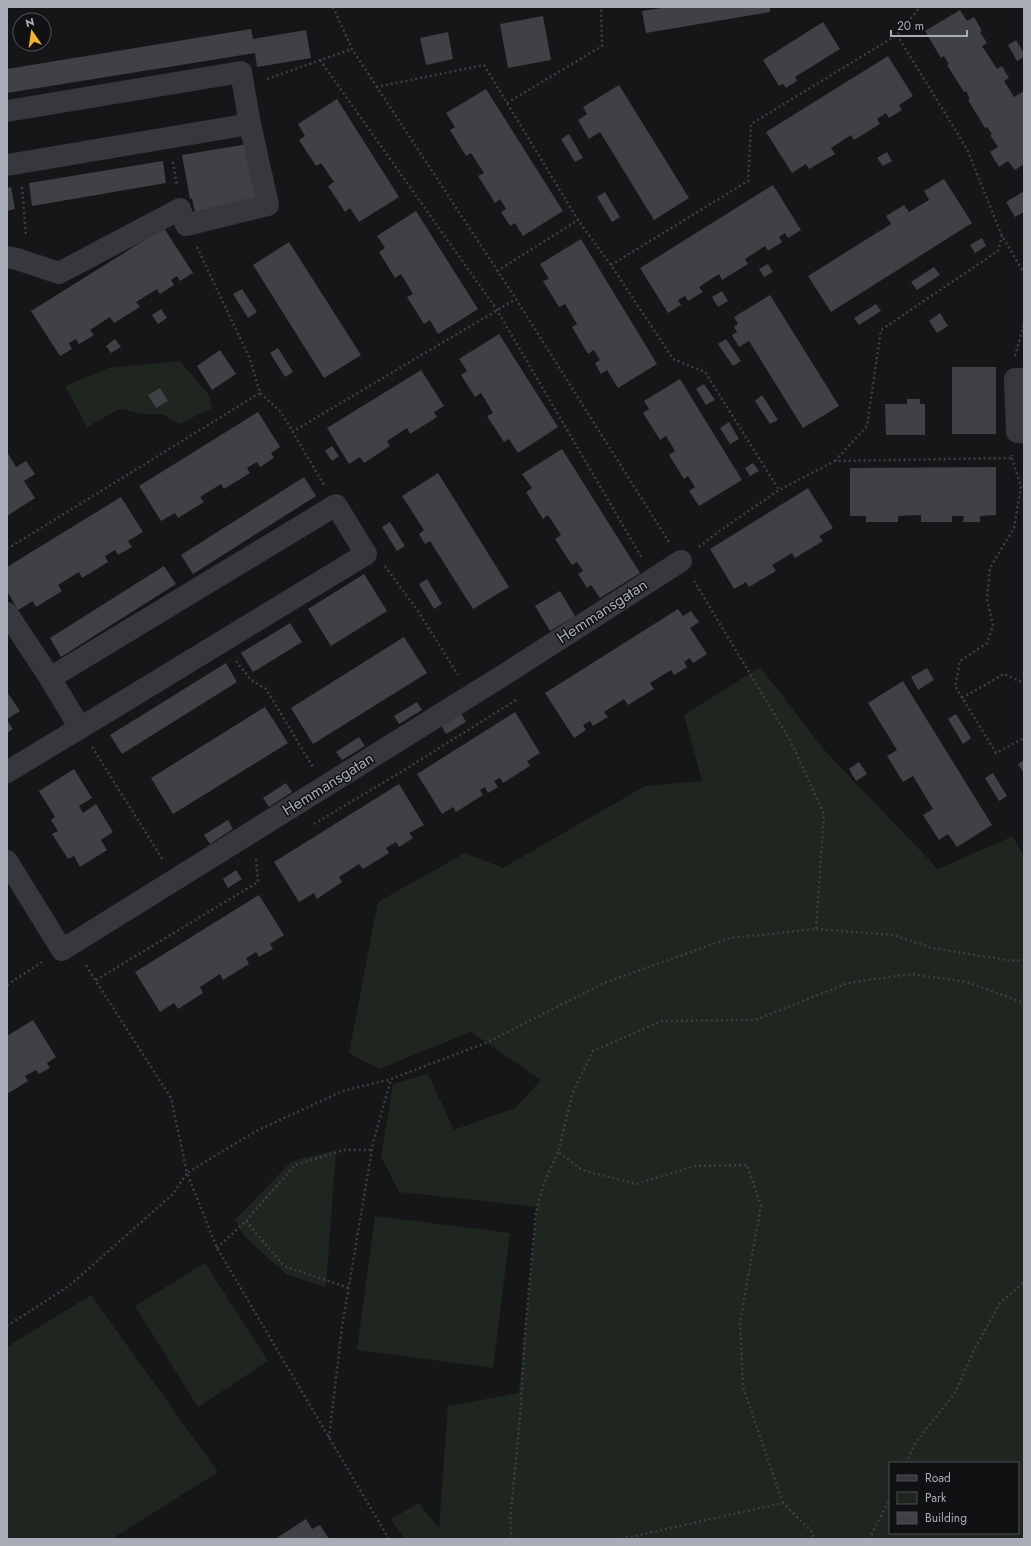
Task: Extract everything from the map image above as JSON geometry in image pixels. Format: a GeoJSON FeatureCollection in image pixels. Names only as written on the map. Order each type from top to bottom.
{"type":"FeatureCollection","features":[{"type":"Feature","properties":{"kind":"street"},"geometry":{"type":"LineString","coordinates":[[7,111],[241,72],[250,124],[268,205],[183,217],[59,273],[12,258]]}},
{"type":"Feature","properties":{"kind":"street"},"geometry":{"type":"LineString","coordinates":[[12,164],[250,124]]}},
{"type":"Feature","properties":{"kind":"street"},"geometry":{"type":"LineString","coordinates":[[1020,379],[1020,432]]}},
{"type":"Feature","properties":{"kind":"street"},"geometry":{"type":"LineString","coordinates":[[7,772],[366,554],[336,505],[50,678]]}},
{"type":"Feature","properties":{"kind":"street","name":"Hemmansgatan"},"geometry":{"type":"LineString","coordinates":[[62,950],[510,671],[681,561]]}},
{"type":"Feature","properties":{"kind":"street"},"geometry":{"type":"LineString","coordinates":[[7,613],[50,678],[80,728]]}},
{"type":"Feature","properties":{"kind":"street"},"geometry":{"type":"LineString","coordinates":[[7,861],[62,950]]}},
{"type":"Feature","properties":{"kind":"path"},"geometry":{"type":"LineString","coordinates":[[333,7],[352,49],[516,299],[681,561],[790,740],[824,814],[816,929]]}},
{"type":"Feature","properties":{"kind":"path"},"geometry":{"type":"LineString","coordinates":[[507,103],[602,46],[601,7]]}},
{"type":"Feature","properties":{"kind":"path"},"geometry":{"type":"LineString","coordinates":[[611,265],[748,181],[751,124],[897,35],[920,7]]}},
{"type":"Feature","properties":{"kind":"path"},"geometry":{"type":"LineString","coordinates":[[897,35],[967,149],[1002,236],[1024,273]]}},
{"type":"Feature","properties":{"kind":"path"},"geometry":{"type":"LineString","coordinates":[[244,88],[352,49]]}},
{"type":"Feature","properties":{"kind":"path"},"geometry":{"type":"LineString","coordinates":[[320,60],[498,310],[653,578]]}},
{"type":"Feature","properties":{"kind":"path"},"geometry":{"type":"LineString","coordinates":[[376,87],[484,65],[578,220],[611,265],[673,359],[705,372],[780,490]]}},
{"type":"Feature","properties":{"kind":"path"},"geometry":{"type":"LineString","coordinates":[[168,138],[183,217],[250,359],[260,393],[281,412],[336,505]]}},
{"type":"Feature","properties":{"kind":"path"},"geometry":{"type":"LineString","coordinates":[[12,164],[21,177],[26,239],[12,258]]}},
{"type":"Feature","properties":{"kind":"path"},"geometry":{"type":"LineString","coordinates":[[497,271],[578,220]]}},
{"type":"Feature","properties":{"kind":"path"},"geometry":{"type":"LineString","coordinates":[[681,561],[718,532],[780,490],[835,461],[867,426],[881,330],[998,251],[1002,236]]}},
{"type":"Feature","properties":{"kind":"path"},"geometry":{"type":"LineString","coordinates":[[292,432],[516,299]]}},
{"type":"Feature","properties":{"kind":"path"},"geometry":{"type":"LineString","coordinates":[[1020,379],[1015,352],[1024,324]]}},
{"type":"Feature","properties":{"kind":"path"},"geometry":{"type":"LineString","coordinates":[[7,549],[260,393]]}},
{"type":"Feature","properties":{"kind":"path"},"geometry":{"type":"LineString","coordinates":[[1020,432],[1012,458],[1021,487],[1014,528],[990,568],[987,600],[993,625],[987,643],[960,660],[955,686],[996,753],[1024,738]]}},
{"type":"Feature","properties":{"kind":"path"},"geometry":{"type":"LineString","coordinates":[[835,461],[1012,458]]}},
{"type":"Feature","properties":{"kind":"path"},"geometry":{"type":"LineString","coordinates":[[366,554],[386,566],[418,611],[471,695]]}},
{"type":"Feature","properties":{"kind":"path"},"geometry":{"type":"LineString","coordinates":[[222,642],[250,680],[266,689],[325,786]]}},
{"type":"Feature","properties":{"kind":"path"},"geometry":{"type":"LineString","coordinates":[[308,827],[401,772],[516,700],[510,671]]}},
{"type":"Feature","properties":{"kind":"path"},"geometry":{"type":"LineString","coordinates":[[962,698],[1004,674],[1024,683]]}},
{"type":"Feature","properties":{"kind":"path"},"geometry":{"type":"LineString","coordinates":[[80,728],[175,879]]}},
{"type":"Feature","properties":{"kind":"path"},"geometry":{"type":"LineString","coordinates":[[96,980],[258,882],[255,859],[262,855]]}},
{"type":"Feature","properties":{"kind":"path"},"geometry":{"type":"LineString","coordinates":[[7,1326],[69,1286],[173,1194],[187,1173],[256,1131],[344,1091],[391,1079],[488,1042],[604,983],[730,938],[816,929],[893,934],[932,948],[1013,961],[1024,960]]}},
{"type":"Feature","properties":{"kind":"path"},"geometry":{"type":"LineString","coordinates":[[7,985],[62,950],[84,962],[171,1098],[187,1173],[218,1248],[389,1539]]}},
{"type":"Feature","properties":{"kind":"path"},"geometry":{"type":"LineString","coordinates":[[512,1539],[510,1522],[520,1418],[525,1333],[536,1212],[544,1183],[558,1152],[573,1092],[593,1051],[662,1021],[755,1020],[848,984],[912,974],[967,982],[1024,1003]]}},
{"type":"Feature","properties":{"kind":"path"},"geometry":{"type":"LineString","coordinates":[[329,1439],[342,1327],[372,1150],[391,1079]]}},
{"type":"Feature","properties":{"kind":"path"},"geometry":{"type":"LineString","coordinates":[[218,1248],[246,1221],[295,1165],[344,1150],[372,1150]]}},
{"type":"Feature","properties":{"kind":"path"},"geometry":{"type":"LineString","coordinates":[[558,1152],[582,1170],[636,1184],[695,1166],[747,1165],[761,1206],[740,1322],[743,1387],[783,1503],[812,1532],[814,1539]]}},
{"type":"Feature","properties":{"kind":"path"},"geometry":{"type":"LineString","coordinates":[[246,1221],[284,1266],[349,1288]]}},
{"type":"Feature","properties":{"kind":"path"},"geometry":{"type":"LineString","coordinates":[[906,1462],[916,1442],[955,1393],[974,1350],[1000,1303],[1024,1282]]}},
{"type":"Feature","properties":{"kind":"path"},"geometry":{"type":"LineString","coordinates":[[869,1539],[889,1501]]}},
{"type":"Feature","properties":{"kind":"path"},"geometry":{"type":"LineString","coordinates":[[621,1539],[783,1503]]}},
{"type":"Feature","properties":{"kind":"green space"},"geometry":{"type":"Polygon","coordinates":[[[180,361],[209,395],[212,408],[179,424],[163,414],[144,414],[120,409],[87,427],[65,386],[108,368],[180,361]]]}},
{"type":"Feature","properties":{"kind":"green space"},"geometry":{"type":"Polygon","coordinates":[[[760,667],[826,752],[938,869],[1013,836],[1024,857],[1024,1539],[404,1539],[391,1519],[419,1503],[439,1529],[448,1406],[519,1393],[537,1207],[399,1192],[381,1156],[393,1084],[428,1074],[454,1130],[515,1108],[541,1080],[471,1032],[379,1069],[349,1053],[378,902],[465,853],[503,868],[645,786],[702,781],[684,715],[760,667]]]}},
{"type":"Feature","properties":{"kind":"green space"},"geometry":{"type":"Polygon","coordinates":[[[336,1150],[326,1287],[287,1275],[245,1237],[235,1220],[292,1161],[336,1150]]]}},
{"type":"Feature","properties":{"kind":"green space"},"geometry":{"type":"Polygon","coordinates":[[[375,1216],[510,1233],[493,1368],[357,1350],[375,1216]]]}},
{"type":"Feature","properties":{"kind":"green space"},"geometry":{"type":"Polygon","coordinates":[[[205,1263],[268,1361],[198,1407],[135,1306],[205,1263]]]}},
{"type":"Feature","properties":{"kind":"green space"},"geometry":{"type":"Polygon","coordinates":[[[91,1295],[218,1472],[112,1539],[7,1539],[7,1347],[91,1295]]]}},
{"type":"Feature","properties":{"kind":"building"},"geometry":{"type":"Polygon","coordinates":[[[668,7],[770,7],[770,12],[646,33],[642,11],[668,7]]]}},
{"type":"Feature","properties":{"kind":"building"},"geometry":{"type":"Polygon","coordinates":[[[960,10],[967,21],[974,17],[982,31],[980,32],[987,43],[982,46],[997,69],[1002,66],[1009,78],[1004,81],[1014,97],[1024,91],[1024,164],[1015,170],[1008,161],[999,167],[990,152],[998,147],[990,135],[992,134],[987,127],[985,128],[968,100],[970,99],[966,91],[964,92],[947,65],[949,64],[944,56],[941,58],[925,31],[960,10]]]}},
{"type":"Feature","properties":{"kind":"building"},"geometry":{"type":"Polygon","coordinates":[[[543,16],[551,60],[508,68],[500,24],[543,16]]]}},
{"type":"Feature","properties":{"kind":"building"},"geometry":{"type":"Polygon","coordinates":[[[823,22],[840,49],[795,77],[797,81],[786,88],[783,84],[779,86],[763,60],[823,22]]]}},
{"type":"Feature","properties":{"kind":"building"},"geometry":{"type":"Polygon","coordinates":[[[251,29],[253,39],[306,30],[311,58],[257,67],[255,53],[7,93],[7,69],[251,29]]]}},
{"type":"Feature","properties":{"kind":"building"},"geometry":{"type":"Polygon","coordinates":[[[448,32],[453,59],[426,65],[420,38],[448,32]]]}},
{"type":"Feature","properties":{"kind":"building"},"geometry":{"type":"Polygon","coordinates":[[[1016,40],[1024,53],[1024,57],[1017,61],[1008,45],[1016,40]]]}},
{"type":"Feature","properties":{"kind":"building"},"geometry":{"type":"Polygon","coordinates":[[[888,56],[913,96],[899,105],[902,110],[889,118],[886,113],[877,119],[880,124],[854,140],[851,135],[831,148],[835,154],[809,169],[806,164],[792,173],[766,132],[888,56]]]}},
{"type":"Feature","properties":{"kind":"building"},"geometry":{"type":"Polygon","coordinates":[[[619,85],[689,198],[654,220],[600,132],[589,139],[578,120],[587,114],[583,107],[619,85]]]}},
{"type":"Feature","properties":{"kind":"building"},"geometry":{"type":"Polygon","coordinates":[[[486,89],[563,211],[523,236],[515,223],[510,226],[501,212],[506,209],[500,199],[495,203],[478,176],[484,173],[471,153],[466,156],[450,130],[455,127],[446,113],[486,89]]]}},
{"type":"Feature","properties":{"kind":"building"},"geometry":{"type":"Polygon","coordinates":[[[337,99],[399,197],[359,222],[350,208],[345,212],[328,186],[334,182],[321,163],[316,166],[299,140],[305,136],[298,124],[337,99]]]}},
{"type":"Feature","properties":{"kind":"building"},"geometry":{"type":"Polygon","coordinates":[[[569,134],[583,158],[575,162],[561,139],[569,134]]]}},
{"type":"Feature","properties":{"kind":"building"},"geometry":{"type":"Polygon","coordinates":[[[248,144],[256,202],[195,213],[192,198],[190,199],[182,155],[248,144]]]}},
{"type":"Feature","properties":{"kind":"building"},"geometry":{"type":"Polygon","coordinates":[[[887,152],[892,161],[883,166],[877,158],[887,152]]]}},
{"type":"Feature","properties":{"kind":"building"},"geometry":{"type":"Polygon","coordinates":[[[163,161],[166,183],[32,206],[29,183],[163,161]]]}},
{"type":"Feature","properties":{"kind":"building"},"geometry":{"type":"Polygon","coordinates":[[[944,179],[972,223],[831,312],[808,276],[891,224],[886,216],[904,205],[909,212],[929,200],[924,191],[944,179]]]}},
{"type":"Feature","properties":{"kind":"building"},"geometry":{"type":"Polygon","coordinates":[[[773,185],[801,230],[788,238],[785,233],[779,237],[782,242],[768,251],[765,246],[745,259],[748,264],[722,280],[719,274],[699,287],[703,292],[688,301],[685,296],[678,300],[681,305],[668,313],[640,268],[773,185]]]}},
{"type":"Feature","properties":{"kind":"building"},"geometry":{"type":"Polygon","coordinates":[[[11,187],[15,209],[7,211],[7,188],[11,187]]]}},
{"type":"Feature","properties":{"kind":"building"},"geometry":{"type":"Polygon","coordinates":[[[1024,191],[1024,212],[1015,217],[1006,202],[1024,191]]]}},
{"type":"Feature","properties":{"kind":"building"},"geometry":{"type":"Polygon","coordinates":[[[605,192],[620,217],[612,222],[597,197],[605,192]]]}},
{"type":"Feature","properties":{"kind":"building"},"geometry":{"type":"Polygon","coordinates":[[[416,211],[478,309],[438,334],[430,320],[424,324],[407,297],[413,294],[401,274],[395,278],[379,252],[385,248],[377,236],[416,211]]]}},
{"type":"Feature","properties":{"kind":"building"},"geometry":{"type":"Polygon","coordinates":[[[164,228],[193,273],[180,281],[177,276],[171,280],[174,285],[160,294],[157,289],[136,302],[140,307],[114,323],[110,317],[90,330],[94,335],[79,344],[76,339],[69,343],[72,349],[60,356],[31,311],[164,228]]]}},
{"type":"Feature","properties":{"kind":"building"},"geometry":{"type":"Polygon","coordinates":[[[982,238],[986,246],[975,253],[970,245],[982,238]]]}},
{"type":"Feature","properties":{"kind":"building"},"geometry":{"type":"Polygon","coordinates":[[[581,239],[657,364],[618,388],[607,370],[601,374],[595,363],[600,360],[594,350],[588,354],[572,327],[577,324],[565,304],[559,307],[543,281],[549,279],[540,264],[581,239]]]}},
{"type":"Feature","properties":{"kind":"building"},"geometry":{"type":"Polygon","coordinates":[[[289,242],[361,355],[324,378],[253,265],[289,242]]]}},
{"type":"Feature","properties":{"kind":"building"},"geometry":{"type":"Polygon","coordinates":[[[768,264],[773,272],[764,277],[759,269],[768,264]]]}},
{"type":"Feature","properties":{"kind":"building"},"geometry":{"type":"Polygon","coordinates":[[[934,267],[940,275],[917,290],[911,282],[934,267]]]}},
{"type":"Feature","properties":{"kind":"building"},"geometry":{"type":"Polygon","coordinates":[[[242,289],[257,312],[248,318],[233,294],[242,289]]]}},
{"type":"Feature","properties":{"kind":"building"},"geometry":{"type":"Polygon","coordinates":[[[722,291],[728,301],[718,307],[712,297],[722,291]]]}},
{"type":"Feature","properties":{"kind":"building"},"geometry":{"type":"Polygon","coordinates":[[[770,295],[839,406],[803,428],[749,341],[739,347],[732,335],[737,332],[734,327],[738,324],[734,317],[770,295]]]}},
{"type":"Feature","properties":{"kind":"building"},"geometry":{"type":"Polygon","coordinates":[[[876,304],[881,311],[859,325],[854,318],[876,304]]]}},
{"type":"Feature","properties":{"kind":"building"},"geometry":{"type":"Polygon","coordinates":[[[161,309],[167,318],[158,324],[152,315],[161,309]]]}},
{"type":"Feature","properties":{"kind":"building"},"geometry":{"type":"Polygon","coordinates":[[[940,313],[948,326],[937,333],[929,321],[940,313]]]}},
{"type":"Feature","properties":{"kind":"building"},"geometry":{"type":"Polygon","coordinates":[[[499,334],[558,427],[518,453],[509,439],[504,442],[487,416],[493,413],[481,393],[475,397],[461,375],[467,371],[459,359],[499,334]]]}},
{"type":"Feature","properties":{"kind":"building"},"geometry":{"type":"Polygon","coordinates":[[[115,339],[121,347],[111,353],[106,346],[115,339]]]}},
{"type":"Feature","properties":{"kind":"building"},"geometry":{"type":"Polygon","coordinates":[[[726,339],[741,361],[733,366],[718,344],[726,339]]]}},
{"type":"Feature","properties":{"kind":"building"},"geometry":{"type":"Polygon","coordinates":[[[278,348],[293,372],[285,377],[270,353],[278,348]]]}},
{"type":"Feature","properties":{"kind":"building"},"geometry":{"type":"Polygon","coordinates":[[[220,350],[236,374],[212,390],[197,366],[220,350]]]}},
{"type":"Feature","properties":{"kind":"building"},"geometry":{"type":"Polygon","coordinates":[[[952,367],[996,367],[996,434],[952,434],[952,367]]]}},
{"type":"Feature","properties":{"kind":"building"},"geometry":{"type":"Polygon","coordinates":[[[421,370],[444,406],[434,412],[437,417],[410,434],[407,428],[387,441],[390,446],[364,463],[360,457],[349,464],[327,428],[421,370]]]}},
{"type":"Feature","properties":{"kind":"building"},"geometry":{"type":"Polygon","coordinates":[[[680,379],[742,480],[699,506],[689,491],[695,487],[688,476],[684,479],[669,455],[675,451],[666,436],[660,440],[643,413],[649,409],[644,401],[680,379]]]}},
{"type":"Feature","properties":{"kind":"building"},"geometry":{"type":"Polygon","coordinates":[[[704,384],[715,400],[706,405],[696,389],[704,384]]]}},
{"type":"Feature","properties":{"kind":"building"},"geometry":{"type":"Polygon","coordinates":[[[160,388],[168,401],[156,408],[148,395],[160,388]]]}},
{"type":"Feature","properties":{"kind":"building"},"geometry":{"type":"Polygon","coordinates":[[[762,395],[778,420],[770,424],[755,401],[762,395]]]}},
{"type":"Feature","properties":{"kind":"building"},"geometry":{"type":"Polygon","coordinates":[[[907,399],[920,399],[920,404],[925,404],[925,435],[886,435],[885,404],[907,404],[907,399]]]}},
{"type":"Feature","properties":{"kind":"building"},"geometry":{"type":"Polygon","coordinates":[[[258,412],[280,447],[271,453],[274,458],[260,467],[257,462],[247,468],[250,473],[224,489],[221,484],[200,497],[204,502],[178,518],[175,513],[161,521],[139,486],[258,412]]]}},
{"type":"Feature","properties":{"kind":"building"},"geometry":{"type":"Polygon","coordinates":[[[729,422],[739,439],[730,444],[720,428],[729,422]]]}},
{"type":"Feature","properties":{"kind":"building"},"geometry":{"type":"Polygon","coordinates":[[[332,446],[339,456],[332,461],[325,451],[332,446]]]}},
{"type":"Feature","properties":{"kind":"building"},"geometry":{"type":"Polygon","coordinates":[[[562,449],[640,573],[600,598],[591,585],[587,588],[578,574],[583,571],[577,562],[572,565],[555,539],[561,535],[548,515],[543,519],[526,492],[532,488],[522,474],[562,449]]]}},
{"type":"Feature","properties":{"kind":"building"},"geometry":{"type":"Polygon","coordinates":[[[7,452],[16,467],[26,461],[35,474],[24,481],[35,498],[7,516],[7,452]]]}},
{"type":"Feature","properties":{"kind":"building"},"geometry":{"type":"Polygon","coordinates":[[[753,463],[759,471],[750,476],[745,468],[753,463]]]}},
{"type":"Feature","properties":{"kind":"building"},"geometry":{"type":"Polygon","coordinates":[[[996,467],[996,515],[980,516],[980,522],[963,522],[964,516],[952,516],[952,522],[921,522],[921,515],[898,516],[898,522],[866,522],[866,516],[850,516],[850,468],[996,467]]]}},
{"type":"Feature","properties":{"kind":"building"},"geometry":{"type":"Polygon","coordinates":[[[438,473],[509,587],[473,609],[430,541],[425,544],[419,534],[424,530],[402,496],[438,473]]]}},
{"type":"Feature","properties":{"kind":"building"},"geometry":{"type":"Polygon","coordinates":[[[304,477],[316,496],[193,574],[181,555],[304,477]]]}},
{"type":"Feature","properties":{"kind":"building"},"geometry":{"type":"Polygon","coordinates":[[[808,488],[833,528],[819,536],[823,541],[795,558],[792,553],[772,565],[776,571],[749,587],[746,582],[734,589],[710,549],[808,488]]]}},
{"type":"Feature","properties":{"kind":"building"},"geometry":{"type":"Polygon","coordinates":[[[121,497],[143,532],[128,541],[132,547],[118,555],[115,550],[105,556],[108,562],[82,578],[79,572],[58,585],[62,591],[36,607],[33,601],[18,610],[7,591],[7,567],[121,497]]]}},
{"type":"Feature","properties":{"kind":"building"},"geometry":{"type":"Polygon","coordinates":[[[390,522],[405,546],[397,551],[382,527],[390,522]]]}},
{"type":"Feature","properties":{"kind":"building"},"geometry":{"type":"Polygon","coordinates":[[[164,566],[176,584],[61,657],[50,638],[164,566]]]}},
{"type":"Feature","properties":{"kind":"building"},"geometry":{"type":"Polygon","coordinates":[[[364,574],[387,611],[331,646],[308,609],[364,574]]]}},
{"type":"Feature","properties":{"kind":"building"},"geometry":{"type":"Polygon","coordinates":[[[427,579],[442,604],[434,609],[419,584],[427,579]]]}},
{"type":"Feature","properties":{"kind":"building"},"geometry":{"type":"Polygon","coordinates":[[[560,591],[575,616],[550,631],[535,606],[560,591]]]}},
{"type":"Feature","properties":{"kind":"building"},"geometry":{"type":"Polygon","coordinates":[[[678,609],[683,616],[691,611],[699,622],[690,628],[707,654],[693,663],[690,658],[684,662],[687,667],[674,675],[671,670],[650,683],[654,689],[628,705],[624,699],[604,712],[608,717],[593,726],[590,721],[583,725],[586,730],[574,738],[545,693],[678,609]]]}},
{"type":"Feature","properties":{"kind":"building"},"geometry":{"type":"Polygon","coordinates":[[[290,623],[302,642],[253,672],[241,653],[290,623]]]}},
{"type":"Feature","properties":{"kind":"building"},"geometry":{"type":"Polygon","coordinates":[[[404,637],[427,673],[313,744],[291,708],[404,637]]]}},
{"type":"Feature","properties":{"kind":"building"},"geometry":{"type":"Polygon","coordinates":[[[226,663],[237,682],[122,754],[110,735],[226,663]]]}},
{"type":"Feature","properties":{"kind":"building"},"geometry":{"type":"Polygon","coordinates":[[[927,668],[934,680],[918,690],[911,677],[927,668]]]}},
{"type":"Feature","properties":{"kind":"building"},"geometry":{"type":"Polygon","coordinates":[[[903,681],[992,825],[957,847],[948,834],[939,840],[923,815],[933,809],[913,776],[903,782],[887,756],[897,750],[868,703],[903,681]]]}},
{"type":"Feature","properties":{"kind":"building"},"geometry":{"type":"Polygon","coordinates":[[[7,692],[20,711],[7,719],[7,692]]]}},
{"type":"Feature","properties":{"kind":"building"},"geometry":{"type":"Polygon","coordinates":[[[417,702],[422,710],[399,724],[394,716],[417,702]]]}},
{"type":"Feature","properties":{"kind":"building"},"geometry":{"type":"Polygon","coordinates":[[[265,707],[288,743],[173,814],[151,778],[265,707]]]}},
{"type":"Feature","properties":{"kind":"building"},"geometry":{"type":"Polygon","coordinates":[[[515,712],[540,753],[527,761],[530,766],[503,783],[500,778],[494,781],[498,787],[488,793],[485,787],[480,790],[483,795],[456,812],[453,807],[442,814],[417,774],[515,712]]]}},
{"type":"Feature","properties":{"kind":"building"},"geometry":{"type":"Polygon","coordinates":[[[461,713],[466,722],[446,734],[441,725],[461,713]]]}},
{"type":"Feature","properties":{"kind":"building"},"geometry":{"type":"Polygon","coordinates":[[[956,714],[971,738],[963,744],[948,719],[956,714]]]}},
{"type":"Feature","properties":{"kind":"building"},"geometry":{"type":"Polygon","coordinates":[[[7,720],[13,729],[7,733],[7,720]]]}},
{"type":"Feature","properties":{"kind":"building"},"geometry":{"type":"Polygon","coordinates":[[[359,737],[365,746],[342,760],[336,752],[359,737]]]}},
{"type":"Feature","properties":{"kind":"building"},"geometry":{"type":"Polygon","coordinates":[[[1024,760],[1024,771],[1023,772],[1018,764],[1024,760]]]}},
{"type":"Feature","properties":{"kind":"building"},"geometry":{"type":"Polygon","coordinates":[[[859,762],[867,774],[856,781],[849,769],[859,762]]]}},
{"type":"Feature","properties":{"kind":"building"},"geometry":{"type":"Polygon","coordinates":[[[74,769],[92,798],[79,806],[83,813],[96,804],[113,832],[101,840],[107,850],[80,867],[74,856],[68,859],[52,834],[58,831],[51,820],[55,817],[39,791],[74,769]]]}},
{"type":"Feature","properties":{"kind":"building"},"geometry":{"type":"Polygon","coordinates":[[[993,773],[1007,796],[999,801],[985,778],[993,773]]]}},
{"type":"Feature","properties":{"kind":"building"},"geometry":{"type":"Polygon","coordinates":[[[286,783],[292,792],[269,807],[263,798],[286,783]]]}},
{"type":"Feature","properties":{"kind":"building"},"geometry":{"type":"Polygon","coordinates":[[[399,784],[424,825],[409,833],[413,838],[399,847],[396,842],[386,848],[389,853],[363,869],[359,864],[339,877],[342,882],[317,899],[314,893],[299,902],[274,862],[399,784]]]}},
{"type":"Feature","properties":{"kind":"building"},"geometry":{"type":"Polygon","coordinates":[[[228,820],[233,829],[210,844],[204,835],[228,820]]]}},
{"type":"Feature","properties":{"kind":"building"},"geometry":{"type":"Polygon","coordinates":[[[236,870],[242,879],[228,888],[223,879],[236,870]]]}},
{"type":"Feature","properties":{"kind":"building"},"geometry":{"type":"Polygon","coordinates":[[[259,895],[284,935],[270,944],[273,949],[259,957],[256,952],[246,958],[249,964],[223,980],[220,974],[200,987],[203,993],[178,1009],[174,1003],[160,1012],[135,972],[259,895]]]}},
{"type":"Feature","properties":{"kind":"building"},"geometry":{"type":"Polygon","coordinates":[[[33,1020],[56,1057],[47,1063],[50,1068],[39,1074],[36,1070],[25,1076],[28,1081],[7,1094],[7,1036],[33,1020]]]}},
{"type":"Feature","properties":{"kind":"building"},"geometry":{"type":"Polygon","coordinates":[[[306,1519],[312,1529],[320,1525],[329,1539],[275,1539],[306,1519]]]}}]}
